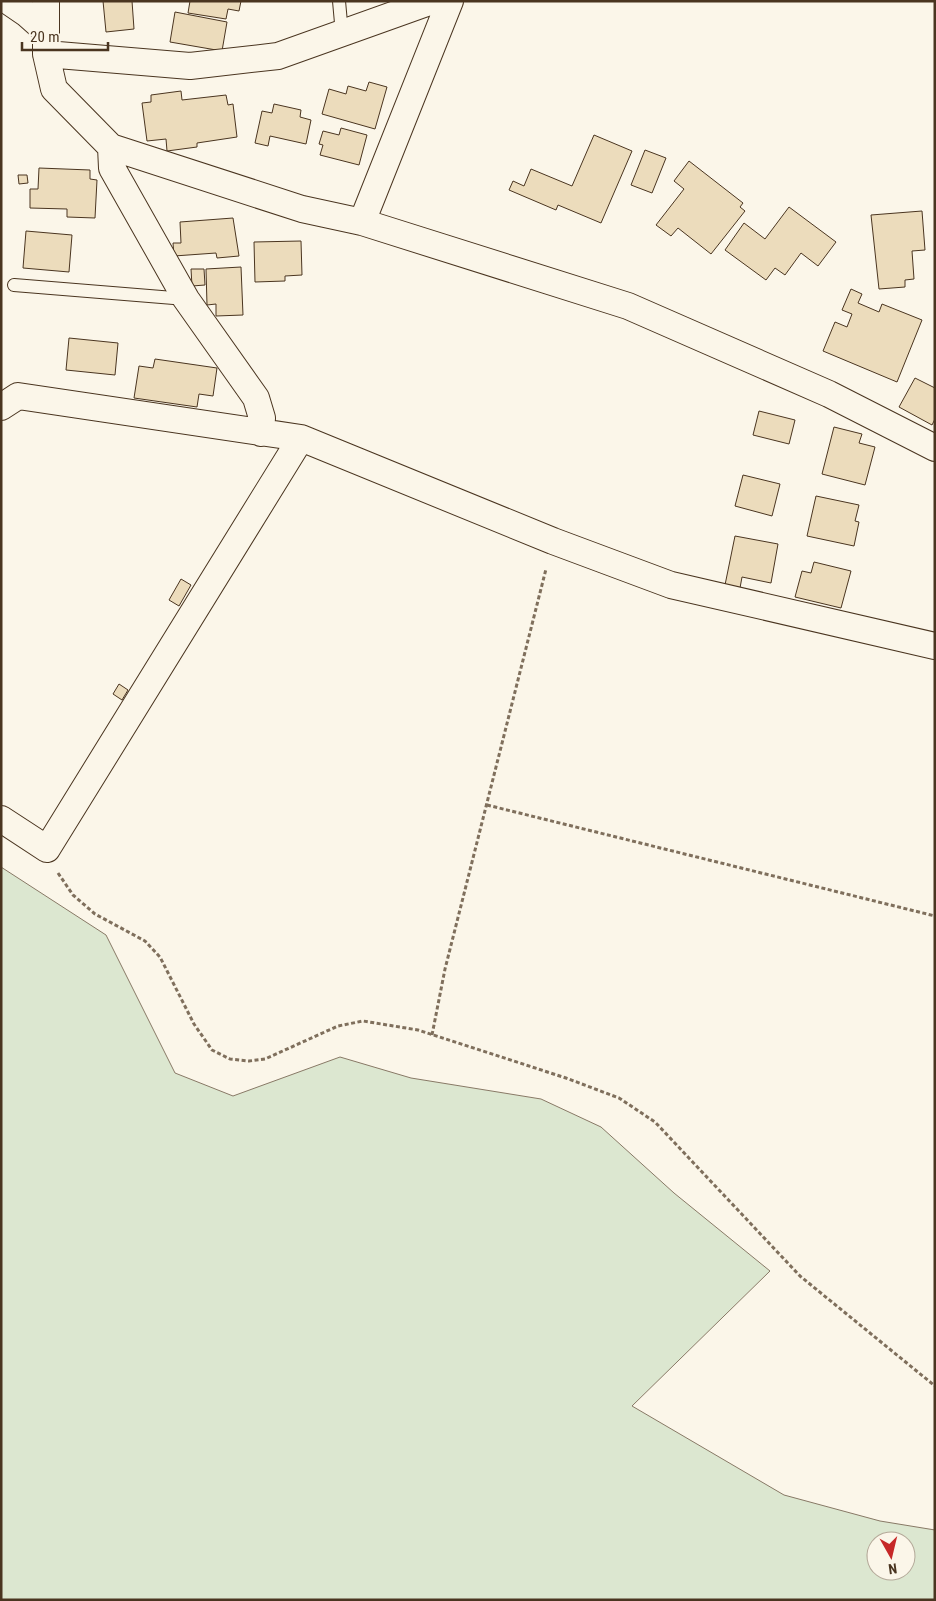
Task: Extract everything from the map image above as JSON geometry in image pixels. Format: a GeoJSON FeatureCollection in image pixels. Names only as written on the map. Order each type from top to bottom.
{"type":"FeatureCollection","features":[{"type":"Feature","properties":{"kind":"street"},"geometry":{"type":"LineString","coordinates":[[8,1],[28,14],[46,42],[190,66],[278,56],[426,2]]}},
{"type":"Feature","properties":{"kind":"street"},"geometry":{"type":"LineString","coordinates":[[46,1],[46,42],[54,89],[110,146],[150,161],[302,209],[362,222],[628,306],[828,394],[935,448]]}},
{"type":"Feature","properties":{"kind":"street"},"geometry":{"type":"LineString","coordinates":[[362,222],[450,1]]}},
{"type":"Feature","properties":{"kind":"street"},"geometry":{"type":"LineString","coordinates":[[110,146],[112,168],[186,299],[256,398],[262,418],[261,434]]}},
{"type":"Feature","properties":{"kind":"street"},"geometry":{"type":"LineString","coordinates":[[1,407],[18,396],[261,434],[301,438],[553,541],[671,585],[935,646]]}},
{"type":"Feature","properties":{"kind":"street"},"geometry":{"type":"LineString","coordinates":[[1,819],[47,850],[301,438]]}},
{"type":"Feature","properties":{"kind":"lane"},"geometry":{"type":"LineString","coordinates":[[339,1],[342,34]]}},
{"type":"Feature","properties":{"kind":"lane"},"geometry":{"type":"LineString","coordinates":[[14,285],[186,299]]}},
{"type":"Feature","properties":{"kind":"path"},"geometry":{"type":"LineString","coordinates":[[432,1035],[444,969],[553,541]]}},
{"type":"Feature","properties":{"kind":"path"},"geometry":{"type":"LineString","coordinates":[[487,805],[935,916]]}},
{"type":"Feature","properties":{"kind":"path"},"geometry":{"type":"LineString","coordinates":[[47,850],[51,862],[73,895],[96,914],[145,941],[160,957],[194,1024],[212,1050],[230,1059],[249,1061],[265,1059],[338,1026],[363,1021],[418,1030],[566,1078],[619,1098],[655,1122],[800,1276],[935,1386]]}},
{"type":"Feature","properties":{"kind":"green space"},"geometry":{"type":"Polygon","coordinates":[[[1,867],[106,935],[175,1073],[233,1096],[340,1057],[411,1078],[541,1099],[601,1127],[674,1193],[770,1271],[632,1406],[784,1495],[880,1521],[935,1530],[935,1600],[1,1600],[1,867]]]}},
{"type":"Feature","properties":{"kind":"building"},"geometry":{"type":"Polygon","coordinates":[[[103,1],[132,1],[134,29],[106,32],[103,1]]]}},
{"type":"Feature","properties":{"kind":"building"},"geometry":{"type":"Polygon","coordinates":[[[190,1],[241,1],[239,11],[228,9],[226,19],[188,13],[190,1]]]}},
{"type":"Feature","properties":{"kind":"building"},"geometry":{"type":"Polygon","coordinates":[[[175,12],[227,22],[222,51],[170,42],[175,12]]]}},
{"type":"Feature","properties":{"kind":"building"},"geometry":{"type":"Polygon","coordinates":[[[369,82],[387,87],[375,129],[322,114],[329,89],[346,94],[348,86],[366,91],[369,82]]]}},
{"type":"Feature","properties":{"kind":"building"},"geometry":{"type":"Polygon","coordinates":[[[181,91],[182,100],[226,95],[228,105],[233,104],[237,137],[197,143],[197,147],[167,151],[166,139],[147,141],[142,103],[151,102],[151,95],[181,91]]]}},
{"type":"Feature","properties":{"kind":"building"},"geometry":{"type":"Polygon","coordinates":[[[274,104],[301,110],[300,117],[311,120],[306,144],[270,136],[268,146],[255,143],[262,111],[272,113],[274,104]]]}},
{"type":"Feature","properties":{"kind":"building"},"geometry":{"type":"Polygon","coordinates":[[[341,128],[367,135],[359,165],[320,155],[323,145],[319,144],[323,131],[339,135],[341,128]]]}},
{"type":"Feature","properties":{"kind":"building"},"geometry":{"type":"Polygon","coordinates":[[[594,135],[632,151],[601,223],[558,205],[556,210],[509,190],[513,181],[524,186],[531,169],[572,186],[594,135]]]}},
{"type":"Feature","properties":{"kind":"building"},"geometry":{"type":"Polygon","coordinates":[[[645,150],[666,158],[652,193],[631,185],[645,150]]]}},
{"type":"Feature","properties":{"kind":"building"},"geometry":{"type":"Polygon","coordinates":[[[689,161],[743,203],[740,207],[745,211],[711,254],[678,228],[671,236],[656,225],[684,189],[674,181],[689,161]]]}},
{"type":"Feature","properties":{"kind":"building"},"geometry":{"type":"Polygon","coordinates":[[[39,168],[90,170],[90,179],[97,180],[95,218],[67,217],[67,209],[30,208],[30,189],[38,189],[39,168]]]}},
{"type":"Feature","properties":{"kind":"building"},"geometry":{"type":"Polygon","coordinates":[[[18,175],[27,175],[28,183],[19,184],[18,175]]]}},
{"type":"Feature","properties":{"kind":"building"},"geometry":{"type":"Polygon","coordinates":[[[789,207],[836,242],[818,266],[801,253],[785,275],[775,268],[766,280],[725,250],[744,223],[765,239],[789,207]]]}},
{"type":"Feature","properties":{"kind":"building"},"geometry":{"type":"Polygon","coordinates":[[[922,211],[925,250],[912,251],[914,279],[905,280],[905,287],[879,289],[871,215],[922,211]]]}},
{"type":"Feature","properties":{"kind":"building"},"geometry":{"type":"Polygon","coordinates":[[[233,218],[239,256],[217,258],[216,253],[174,256],[173,243],[181,243],[180,222],[233,218]]]}},
{"type":"Feature","properties":{"kind":"building"},"geometry":{"type":"Polygon","coordinates":[[[26,231],[72,235],[69,272],[23,268],[26,231]]]}},
{"type":"Feature","properties":{"kind":"building"},"geometry":{"type":"Polygon","coordinates":[[[301,241],[302,275],[285,276],[285,281],[255,282],[254,242],[301,241]]]}},
{"type":"Feature","properties":{"kind":"building"},"geometry":{"type":"Polygon","coordinates":[[[241,267],[243,315],[216,316],[216,304],[207,305],[206,269],[241,267]]]}},
{"type":"Feature","properties":{"kind":"building"},"geometry":{"type":"Polygon","coordinates":[[[191,269],[204,269],[205,285],[192,286],[191,269]]]}},
{"type":"Feature","properties":{"kind":"building"},"geometry":{"type":"Polygon","coordinates":[[[851,289],[862,294],[858,303],[879,312],[882,304],[922,320],[897,382],[823,351],[835,322],[847,327],[852,314],[842,310],[851,289]]]}},
{"type":"Feature","properties":{"kind":"building"},"geometry":{"type":"Polygon","coordinates":[[[69,338],[118,343],[115,375],[66,370],[69,338]]]}},
{"type":"Feature","properties":{"kind":"building"},"geometry":{"type":"Polygon","coordinates":[[[155,359],[217,368],[213,396],[199,394],[197,407],[134,398],[139,366],[153,368],[155,359]]]}},
{"type":"Feature","properties":{"kind":"building"},"geometry":{"type":"Polygon","coordinates":[[[915,378],[935,388],[935,419],[932,425],[899,407],[915,378]]]}},
{"type":"Feature","properties":{"kind":"building"},"geometry":{"type":"Polygon","coordinates":[[[759,411],[795,420],[789,444],[753,435],[759,411]]]}},
{"type":"Feature","properties":{"kind":"building"},"geometry":{"type":"Polygon","coordinates":[[[834,427],[862,434],[859,443],[875,447],[865,485],[822,474],[834,427]]]}},
{"type":"Feature","properties":{"kind":"building"},"geometry":{"type":"Polygon","coordinates":[[[743,475],[780,484],[772,516],[735,506],[743,475]]]}},
{"type":"Feature","properties":{"kind":"building"},"geometry":{"type":"Polygon","coordinates":[[[816,496],[859,505],[855,521],[859,522],[854,546],[807,536],[816,496]]]}},
{"type":"Feature","properties":{"kind":"building"},"geometry":{"type":"Polygon","coordinates":[[[735,536],[778,544],[771,583],[742,577],[740,588],[725,585],[735,536]]]}},
{"type":"Feature","properties":{"kind":"building"},"geometry":{"type":"Polygon","coordinates":[[[814,562],[851,571],[841,608],[795,597],[802,571],[811,573],[814,562]]]}},
{"type":"Feature","properties":{"kind":"building"},"geometry":{"type":"Polygon","coordinates":[[[181,579],[191,585],[179,606],[169,600],[181,579]]]}},
{"type":"Feature","properties":{"kind":"building"},"geometry":{"type":"Polygon","coordinates":[[[119,684],[128,690],[122,700],[113,694],[119,684]]]}}]}
